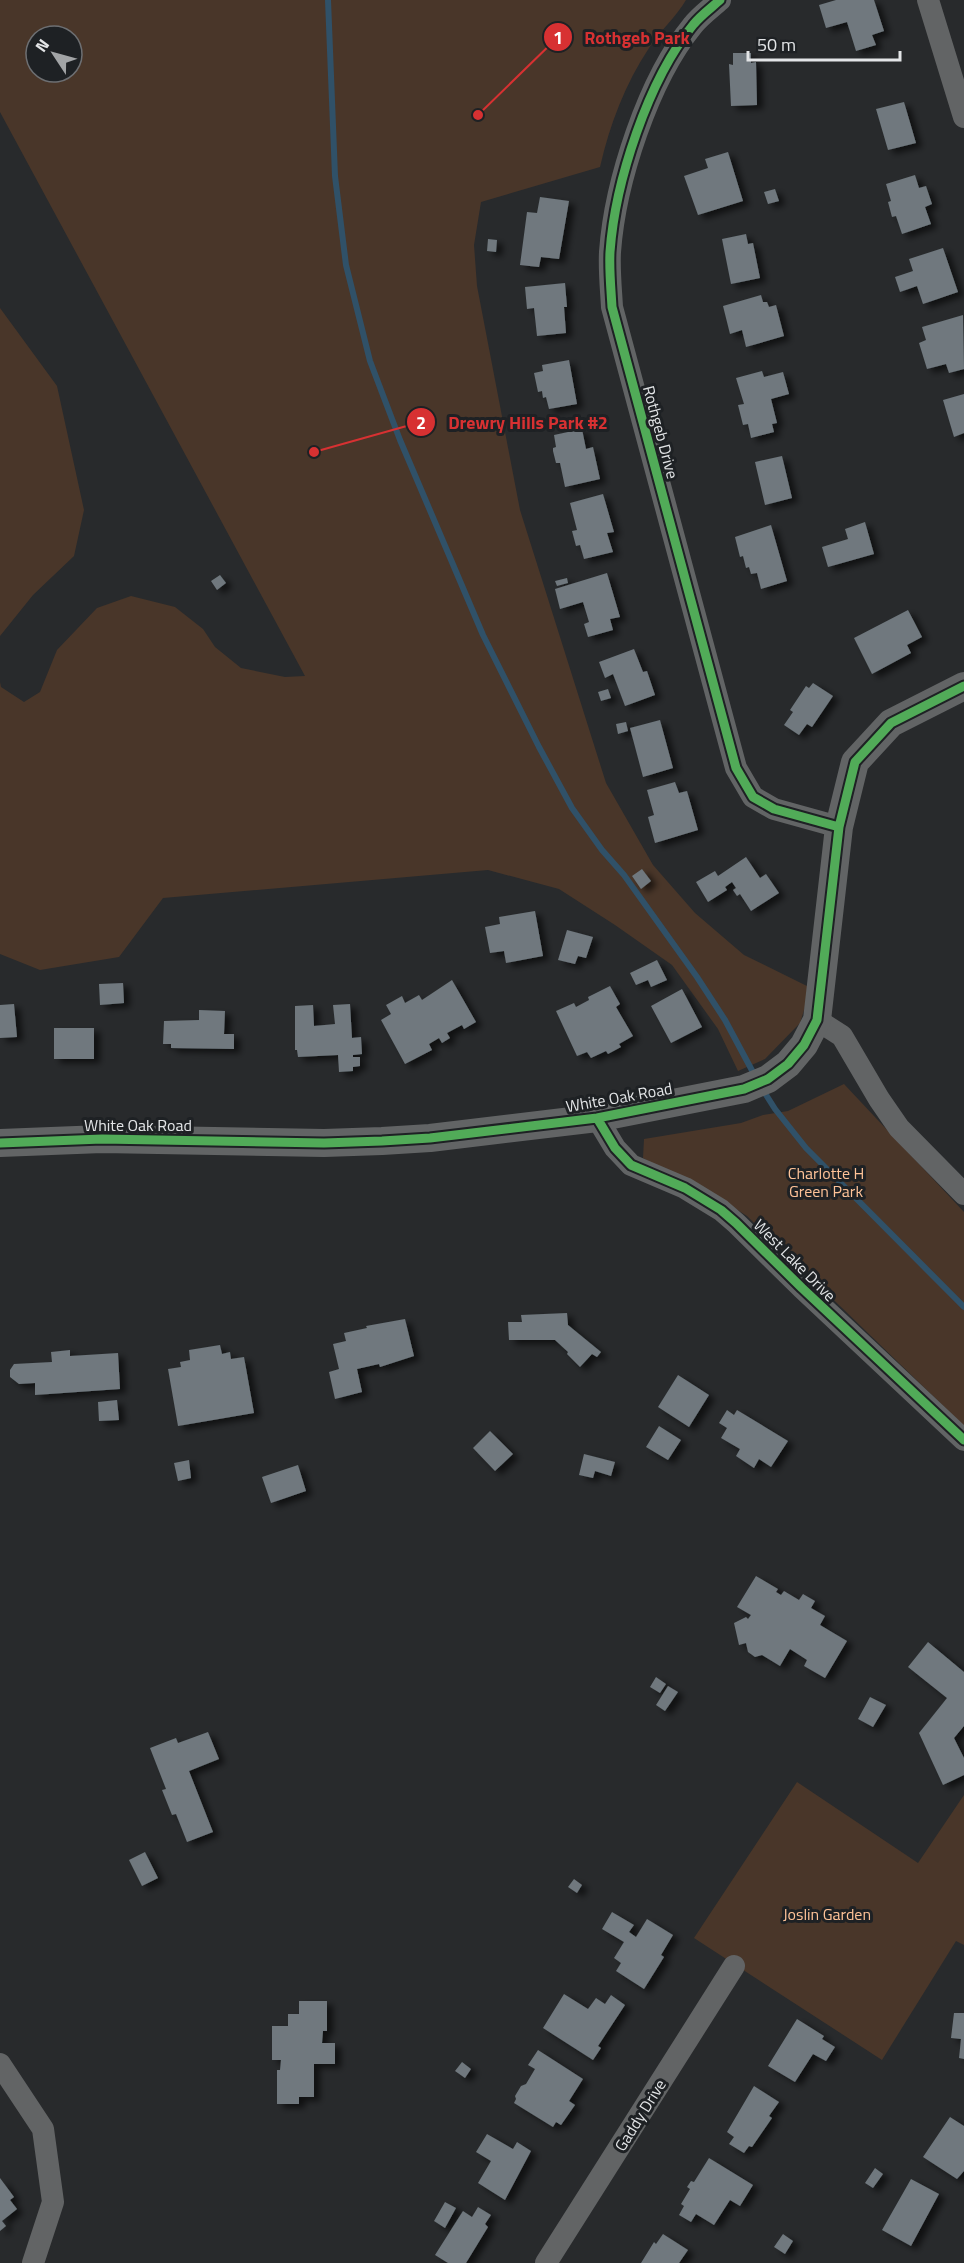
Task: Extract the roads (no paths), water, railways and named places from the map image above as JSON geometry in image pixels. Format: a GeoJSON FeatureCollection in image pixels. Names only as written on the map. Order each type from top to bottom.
{"type":"FeatureCollection","features":[{"type":"Feature","properties":{"kind":"street","name":"Rothgeb Drive"},"geometry":{"type":"LineString","coordinates":[[720,0],[693,24],[667,64],[646,106],[619,194],[610,253],[612,308],[736,768],[753,796],[774,809],[839,827]]}},
{"type":"Feature","properties":{"kind":"street"},"geometry":{"type":"LineString","coordinates":[[928,0],[964,117]]}},
{"type":"Feature","properties":{"kind":"street","name":"White Oak Road"},"geometry":{"type":"LineString","coordinates":[[0,1143],[102,1139],[291,1143],[430,1138],[597,1118],[744,1089],[768,1079],[788,1064],[804,1045],[817,1020],[839,827],[855,762],[891,723],[964,686]]}},
{"type":"Feature","properties":{"kind":"street"},"geometry":{"type":"LineString","coordinates":[[817,1020],[842,1036],[899,1128],[964,1194]]}},
{"type":"Feature","properties":{"kind":"street","name":"West Lake Drive"},"geometry":{"type":"LineString","coordinates":[[597,1118],[615,1148],[632,1165],[685,1188],[721,1210],[736,1223],[809,1296],[964,1440]]}},
{"type":"Feature","properties":{"kind":"street","name":"Gaddy Drive"},"geometry":{"type":"LineString","coordinates":[[546,2263],[734,1966]]}},
{"type":"Feature","properties":{"kind":"street"},"geometry":{"type":"LineString","coordinates":[[0,2064],[43,2129],[53,2202],[33,2263]]}},
{"type":"Feature","properties":{"kind":"waterway"},"geometry":{"type":"LineString","coordinates":[[328,0],[335,176],[346,265],[370,361],[400,440],[483,635],[572,808],[602,850],[624,875],[697,977],[725,1020],[755,1076]]}},
{"type":"Feature","properties":{"kind":"waterway"},"geometry":{"type":"LineString","coordinates":[[763,1090],[806,1148],[964,1307]]}},
{"type":"Feature","properties":{"kind":"place","name":"Rothgeb Park"},"geometry":{"type":"Point","coordinates":[478,115]}},
{"type":"Feature","properties":{"kind":"place","name":"Drewry Hills Park #2"},"geometry":{"type":"Point","coordinates":[314,452]}},
{"type":"Feature","properties":{"kind":"park label","name":"Charlotte H Green Park"},"geometry":{"type":"Point","coordinates":[826,1182]}},
{"type":"Feature","properties":{"kind":"park label","name":"Joslin Garden"},"geometry":{"type":"Point","coordinates":[827,1914]}}]}
